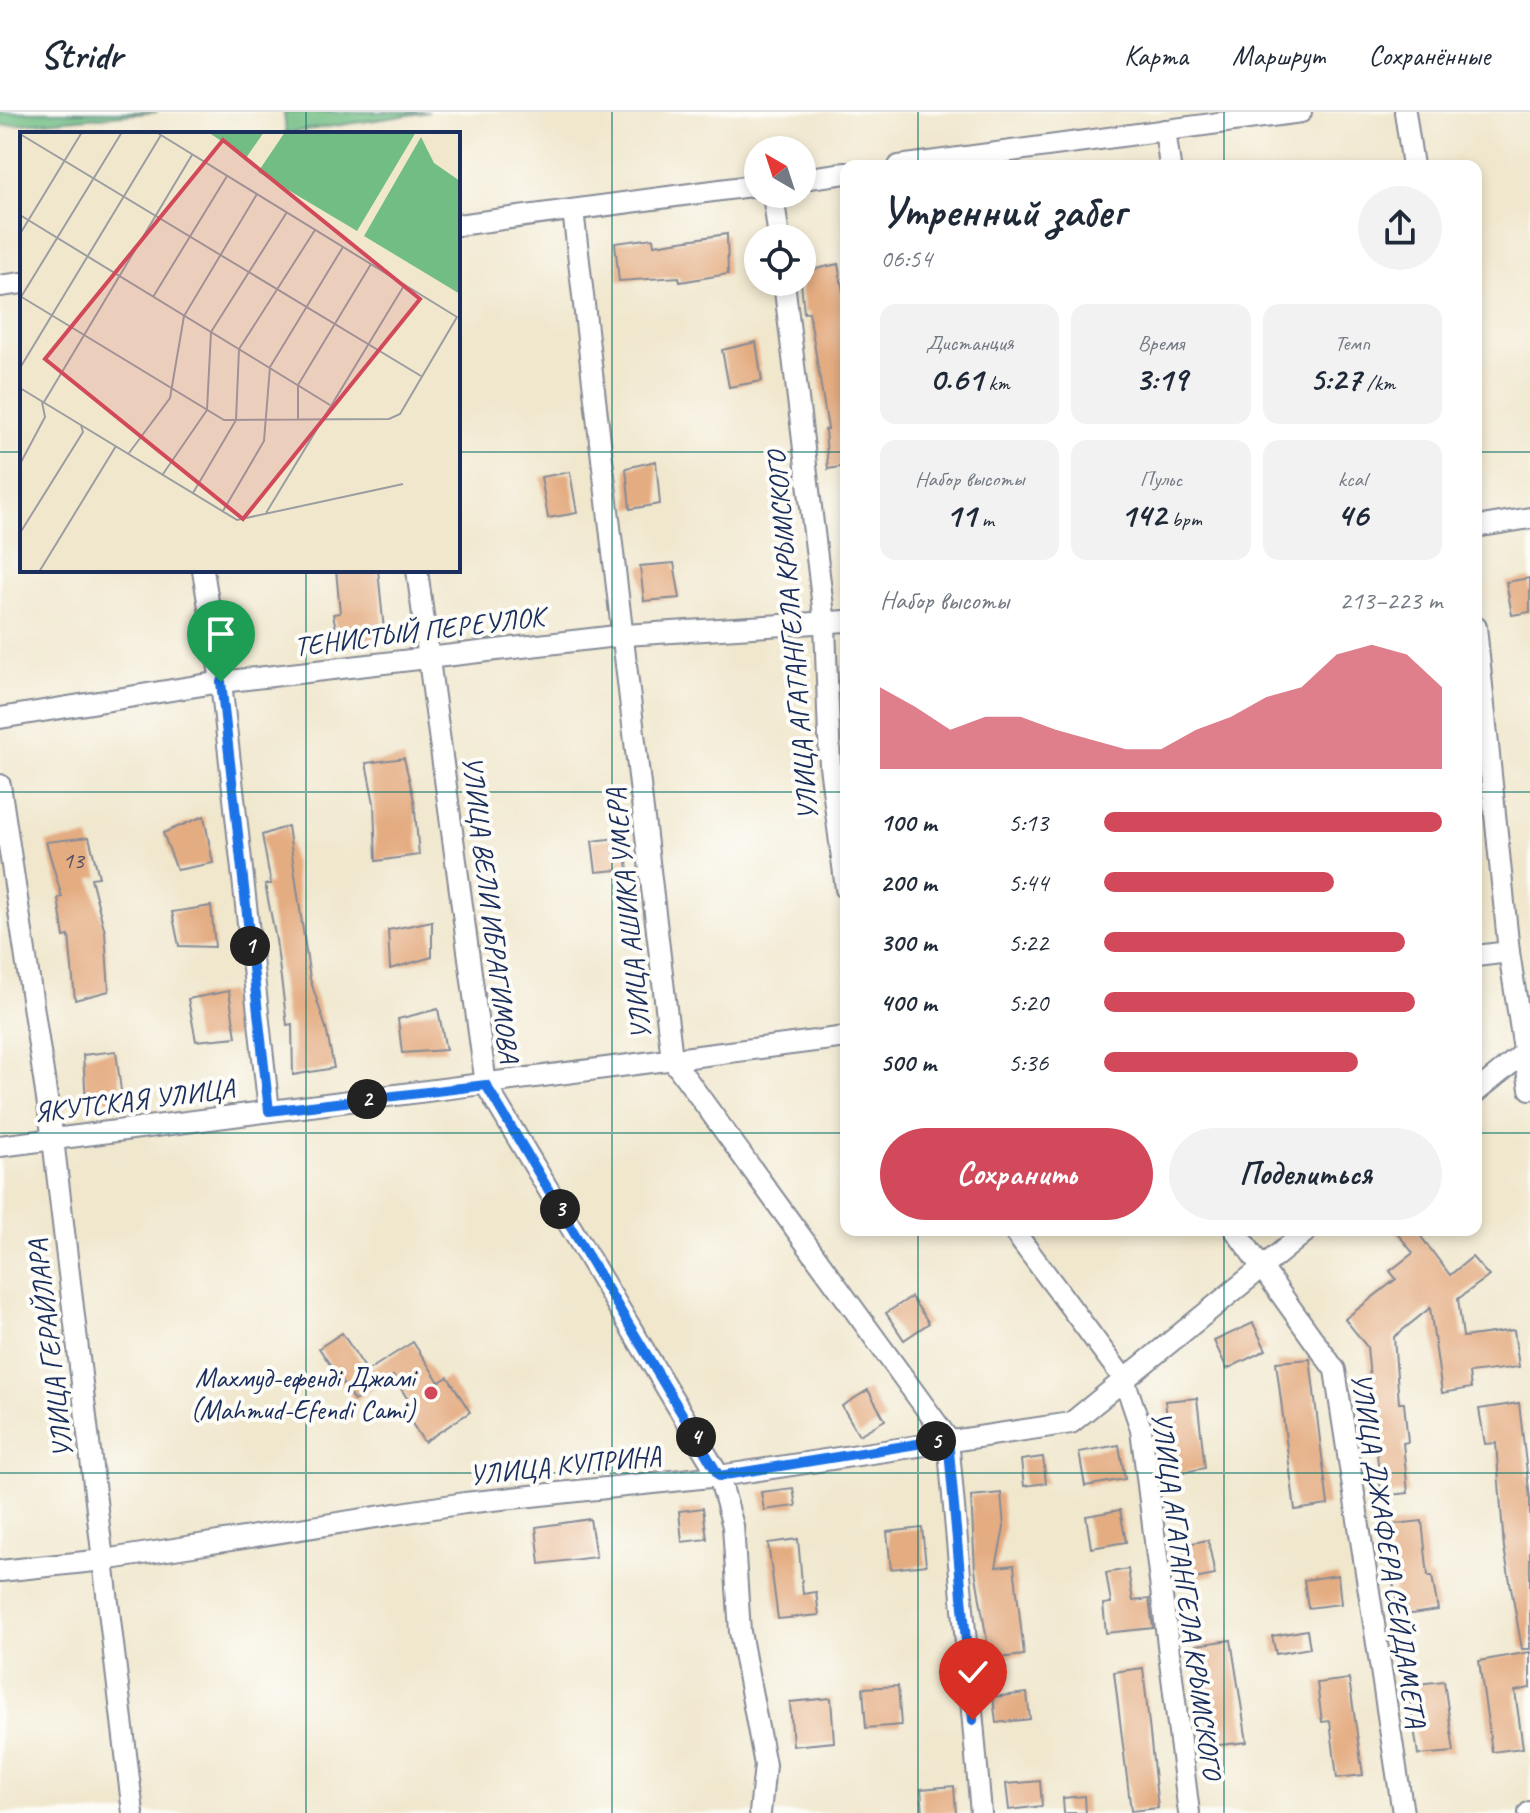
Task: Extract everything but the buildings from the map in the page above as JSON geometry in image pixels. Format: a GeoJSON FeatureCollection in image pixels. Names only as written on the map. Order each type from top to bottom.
{"type":"FeatureCollection","features":[{"type":"Feature","properties":{"kind":"street"},"geometry":{"type":"LineString","coordinates":[[978,160],[1301,112]]}},
{"type":"Feature","properties":{"kind":"street"},"geometry":{"type":"LineString","coordinates":[[1405,112],[1412,160]]}},
{"type":"Feature","properties":{"kind":"street"},"geometry":{"type":"LineString","coordinates":[[1165,130],[1169,160]]}},
{"type":"Feature","properties":{"kind":"street"},"geometry":{"type":"LineString","coordinates":[[816,177],[840,174]]}},
{"type":"Feature","properties":{"kind":"street"},"geometry":{"type":"LineString","coordinates":[[460,225],[744,187]]}},
{"type":"Feature","properties":{"kind":"street","name":"УЛИЦА АШИКА УМЕРА"},"geometry":{"type":"LineString","coordinates":[[573,210],[625,635],[672,1059],[948,1439]]}},
{"type":"Feature","properties":{"kind":"street"},"geometry":{"type":"LineString","coordinates":[[0,286],[20,283]]}},
{"type":"Feature","properties":{"kind":"street","name":"УЛИЦА АГАТАНГЕЛА КРЫМСКОГО"},"geometry":{"type":"LineString","coordinates":[[786,296],[825,624],[830,766],[840,843]]}},
{"type":"Feature","properties":{"kind":"street"},"geometry":{"type":"LineString","coordinates":[[1482,526],[1530,518]]}},
{"type":"Feature","properties":{"kind":"street"},"geometry":{"type":"LineString","coordinates":[[203,572],[221,682],[269,1111]]}},
{"type":"Feature","properties":{"kind":"street","name":"УЛИЦА ВЕЛИ ИБРАГИМОВА"},"geometry":{"type":"LineString","coordinates":[[417,572],[486,1085],[719,1476],[733,1526],[740,1632],[765,1765],[760,1813]]}},
{"type":"Feature","properties":{"kind":"street","name":"ТЕНИСТЫЙ ПЕРЕУЛОК"},"geometry":{"type":"LineString","coordinates":[[0,718],[221,682],[625,635],[840,622]]}},
{"type":"Feature","properties":{"kind":"street"},"geometry":{"type":"LineString","coordinates":[[1482,686],[1509,952],[1527,1051],[1530,1089]]}},
{"type":"Feature","properties":{"kind":"street","name":"УЛИЦА ГЕРАЙЛАРА"},"geometry":{"type":"LineString","coordinates":[[0,785],[53,1139],[133,1813]]}},
{"type":"Feature","properties":{"kind":"street"},"geometry":{"type":"LineString","coordinates":[[1482,955],[1509,952]]}},
{"type":"Feature","properties":{"kind":"street","name":"ЯКУТСКАЯ УЛИЦА"},"geometry":{"type":"LineString","coordinates":[[0,1146],[840,1038]]}},
{"type":"Feature","properties":{"kind":"street"},"geometry":{"type":"LineString","coordinates":[[1482,1087],[1527,1051]]}},
{"type":"Feature","properties":{"kind":"street","name":"УЛИЦА АГАТАНГЕЛА КРЫМСКОГО"},"geometry":{"type":"LineString","coordinates":[[1017,1236],[1124,1379],[1141,1429],[1189,1813]]}},
{"type":"Feature","properties":{"kind":"street","name":"УЛИЦА ДЖАФЕРА СЕЙДАМЕТА"},"geometry":{"type":"LineString","coordinates":[[1240,1236],[1335,1370],[1403,1813]]}},
{"type":"Feature","properties":{"kind":"street","name":"УЛИЦА КУПРИНА"},"geometry":{"type":"LineString","coordinates":[[0,1571],[104,1560],[465,1503],[719,1476],[948,1439],[1071,1423],[1301,1236]]}},
{"type":"Feature","properties":{"kind":"street"},"geometry":{"type":"LineString","coordinates":[[948,1439],[981,1813]]}},
{"type":"Feature","properties":{"kind":"green space"},"geometry":{"type":"Polygon","coordinates":[[[0,112],[157,112],[0,126],[0,112]]]}},
{"type":"Feature","properties":{"kind":"green space"},"geometry":{"type":"Polygon","coordinates":[[[284,112],[429,112],[293,132],[286,132],[284,112]]]}},
{"type":"Feature","properties":{"kind":"place","name":"Махмуд-ефенді Джамі (Mahmud-Efendi Cami)"},"geometry":{"type":"Point","coordinates":[431,1393]}},
{"type":"Feature","properties":{"kind":"route"},"geometry":{"type":"LineString","coordinates":[[221,682],[269,1111],[486,1085],[719,1476],[948,1439],[973,1720]]}}]}
